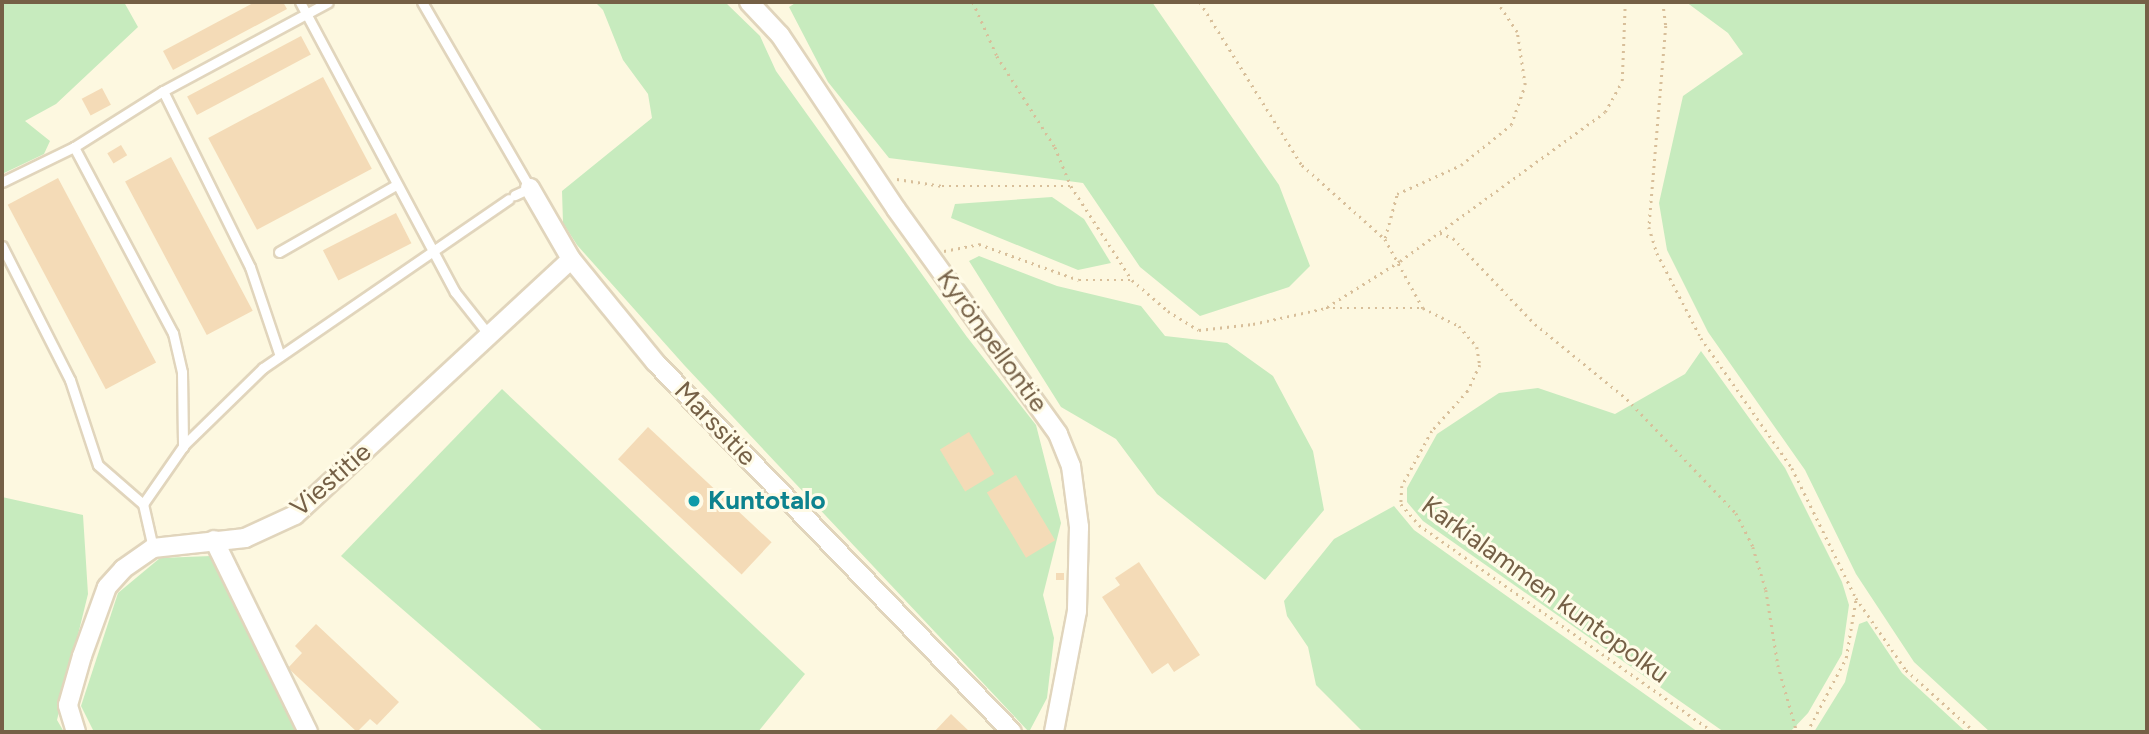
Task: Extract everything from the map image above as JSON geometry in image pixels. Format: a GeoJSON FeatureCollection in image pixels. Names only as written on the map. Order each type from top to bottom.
{"type":"FeatureCollection","features":[{"type":"Feature","properties":{"kind":"street","name":"Kyrönpellontie"},"geometry":{"type":"LineString","coordinates":[[749,2],[780,35],[877,181],[1046,415],[1071,466],[1079,527],[1077,611],[1054,732]]}},
{"type":"Feature","properties":{"kind":"street","name":"Marssitie"},"geometry":{"type":"LineString","coordinates":[[518,194],[655,362],[1012,732]]}},
{"type":"Feature","properties":{"kind":"street","name":"Viestitie"},"geometry":{"type":"LineString","coordinates":[[76,732],[68,705],[107,587],[123,569],[153,548],[245,538],[295,515],[570,259]]}},
{"type":"Feature","properties":{"kind":"street"},"geometry":{"type":"LineString","coordinates":[[214,540],[308,732]]}},
{"type":"Feature","properties":{"kind":"lane"},"geometry":{"type":"LineString","coordinates":[[300,2],[455,292],[489,335]]}},
{"type":"Feature","properties":{"kind":"lane"},"geometry":{"type":"LineString","coordinates":[[2,182],[74,147],[163,91],[328,2]]}},
{"type":"Feature","properties":{"kind":"lane"},"geometry":{"type":"LineString","coordinates":[[143,504],[183,447],[280,356],[518,194],[422,2]]}},
{"type":"Feature","properties":{"kind":"lane"},"geometry":{"type":"LineString","coordinates":[[163,91],[250,267],[280,356]]}},
{"type":"Feature","properties":{"kind":"lane"},"geometry":{"type":"LineString","coordinates":[[74,147],[173,332],[182,372],[183,447]]}},
{"type":"Feature","properties":{"kind":"lane"},"geometry":{"type":"LineString","coordinates":[[279,252],[396,185]]}},
{"type":"Feature","properties":{"kind":"lane"},"geometry":{"type":"LineString","coordinates":[[2,246],[70,380],[98,465],[143,504],[153,548]]}},
{"type":"Feature","properties":{"kind":"path"},"geometry":{"type":"LineString","coordinates":[[973,2],[997,56],[1055,147],[1071,186],[1132,280],[1199,330],[1253,324],[1326,307],[1423,308],[1400,261],[1385,239],[1302,165],[1241,63],[1224,47],[1200,2]]}},
{"type":"Feature","properties":{"kind":"path"},"geometry":{"type":"LineString","coordinates":[[1385,239],[1397,194],[1461,164],[1511,125],[1525,85],[1517,32],[1497,2]]}},
{"type":"Feature","properties":{"kind":"path"},"geometry":{"type":"LineString","coordinates":[[1326,307],[1400,261],[1605,112],[1622,81],[1625,2]]}},
{"type":"Feature","properties":{"kind":"path"},"geometry":{"type":"LineString","coordinates":[[1663,2],[1666,26],[1649,227],[1700,338],[1792,468],[1856,598],[1906,670],[1975,732]]}},
{"type":"Feature","properties":{"kind":"path"},"geometry":{"type":"LineString","coordinates":[[877,181],[902,179],[942,186],[1071,186]]}},
{"type":"Feature","properties":{"kind":"path"},"geometry":{"type":"LineString","coordinates":[[1440,233],[1453,238],[1535,324],[1627,398],[1736,513],[1753,547],[1766,590],[1778,665],[1797,732]]}},
{"type":"Feature","properties":{"kind":"path"},"geometry":{"type":"LineString","coordinates":[[931,258],[955,245],[979,244],[1079,280],[1132,280]]}},
{"type":"Feature","properties":{"kind":"path","name":"Karkialammen kuntopolku"},"geometry":{"type":"LineString","coordinates":[[1423,308],[1459,326],[1477,347],[1480,365],[1468,391],[1432,431],[1409,469],[1401,504],[1419,525],[1713,732]]}},
{"type":"Feature","properties":{"kind":"path"},"geometry":{"type":"LineString","coordinates":[[1807,732],[1846,658],[1856,598]]}},
{"type":"Feature","properties":{"kind":"green space"},"geometry":{"type":"Polygon","coordinates":[[[2,2],[124,2],[138,27],[56,104],[25,121],[50,141],[44,154],[2,174],[2,2]]]}},
{"type":"Feature","properties":{"kind":"green space"},"geometry":{"type":"Polygon","coordinates":[[[595,2],[725,2],[760,36],[776,71],[967,337],[1036,425],[1061,523],[1043,595],[1054,638],[1047,698],[1029,732],[685,366],[577,245],[563,223],[562,191],[652,118],[648,94],[623,60],[603,10],[595,2]]]}},
{"type":"Feature","properties":{"kind":"green space"},"geometry":{"type":"Polygon","coordinates":[[[797,2],[1152,2],[1279,185],[1310,266],[1289,287],[1200,316],[1140,267],[1083,183],[889,158],[828,82],[789,7],[797,2]]]}},
{"type":"Feature","properties":{"kind":"green space"},"geometry":{"type":"Polygon","coordinates":[[[1686,2],[2147,2],[2147,732],[1990,732],[1914,662],[1856,574],[1805,470],[1708,332],[1667,250],[1659,203],[1683,96],[1743,54],[1728,33],[1686,2]]]}},
{"type":"Feature","properties":{"kind":"green space"},"geometry":{"type":"Polygon","coordinates":[[[1052,197],[1084,219],[1111,263],[1078,270],[951,218],[955,204],[1052,197]]]}},
{"type":"Feature","properties":{"kind":"green space"},"geometry":{"type":"Polygon","coordinates":[[[979,256],[1057,286],[1141,306],[1165,336],[1227,343],[1273,376],[1313,451],[1324,510],[1265,580],[1157,494],[1116,439],[1061,407],[969,261],[979,256]]]}},
{"type":"Feature","properties":{"kind":"green space"},"geometry":{"type":"Polygon","coordinates":[[[1701,351],[1785,468],[1842,582],[1849,605],[1842,654],[1808,713],[1790,732],[1724,732],[1423,521],[1407,502],[1407,488],[1437,434],[1499,393],[1538,388],[1615,414],[1685,374],[1701,351]]]}},
{"type":"Feature","properties":{"kind":"green space"},"geometry":{"type":"Polygon","coordinates":[[[502,389],[805,674],[758,732],[544,732],[341,556],[502,389]]]}},
{"type":"Feature","properties":{"kind":"green space"},"geometry":{"type":"Polygon","coordinates":[[[2,497],[83,515],[88,594],[57,720],[64,732],[2,732],[2,497]]]}},
{"type":"Feature","properties":{"kind":"green space"},"geometry":{"type":"Polygon","coordinates":[[[1394,506],[1414,530],[1698,732],[1363,732],[1316,685],[1308,647],[1287,616],[1284,601],[1334,539],[1394,506]]]}},
{"type":"Feature","properties":{"kind":"green space"},"geometry":{"type":"Polygon","coordinates":[[[211,556],[296,732],[94,732],[81,706],[118,593],[160,558],[211,556]]]}},
{"type":"Feature","properties":{"kind":"green space"},"geometry":{"type":"Polygon","coordinates":[[[1867,621],[1902,673],[1966,732],[1814,732],[1845,682],[1859,624],[1867,621]]]}},
{"type":"Feature","properties":{"kind":"building"},"geometry":{"type":"Polygon","coordinates":[[[255,2],[283,2],[287,9],[173,70],[163,51],[255,2]]]}},
{"type":"Feature","properties":{"kind":"building"},"geometry":{"type":"Polygon","coordinates":[[[301,36],[311,55],[197,115],[187,97],[301,36]]]}},
{"type":"Feature","properties":{"kind":"building"},"geometry":{"type":"Polygon","coordinates":[[[323,77],[372,169],[257,230],[208,138],[323,77]]]}},
{"type":"Feature","properties":{"kind":"building"},"geometry":{"type":"Polygon","coordinates":[[[102,88],[111,105],[91,116],[82,99],[102,88]]]}},
{"type":"Feature","properties":{"kind":"building"},"geometry":{"type":"Polygon","coordinates":[[[121,145],[127,155],[113,164],[107,153],[121,145]]]}},
{"type":"Feature","properties":{"kind":"building"},"geometry":{"type":"Polygon","coordinates":[[[171,157],[253,311],[207,335],[125,181],[171,157]]]}},
{"type":"Feature","properties":{"kind":"building"},"geometry":{"type":"Polygon","coordinates":[[[58,178],[156,363],[106,389],[8,205],[58,178]]]}},
{"type":"Feature","properties":{"kind":"building"},"geometry":{"type":"Polygon","coordinates":[[[396,213],[411,243],[338,281],[323,250],[396,213]]]}},
{"type":"Feature","properties":{"kind":"building","name":"Kuntotalo"},"geometry":{"type":"Polygon","coordinates":[[[648,427],[772,542],[742,574],[618,459],[648,427]]]}},
{"type":"Feature","properties":{"kind":"building"},"geometry":{"type":"Polygon","coordinates":[[[969,432],[994,474],[965,492],[940,450],[969,432]]]}},
{"type":"Feature","properties":{"kind":"building"},"geometry":{"type":"Polygon","coordinates":[[[1016,475],[1055,540],[1026,558],[987,493],[1016,475]]]}},
{"type":"Feature","properties":{"kind":"building"},"geometry":{"type":"Polygon","coordinates":[[[1139,562],[1200,655],[1174,672],[1168,663],[1152,674],[1102,597],[1120,585],[1115,578],[1139,562]]]}},
{"type":"Feature","properties":{"kind":"building"},"geometry":{"type":"Polygon","coordinates":[[[1056,573],[1064,573],[1064,580],[1056,580],[1056,573]]]}},
{"type":"Feature","properties":{"kind":"building"},"geometry":{"type":"Polygon","coordinates":[[[316,624],[399,702],[377,725],[370,719],[357,732],[288,668],[302,653],[295,646],[316,624]]]}},
{"type":"Feature","properties":{"kind":"building"},"geometry":{"type":"Polygon","coordinates":[[[951,714],[970,732],[934,732],[951,714]]]}},
{"type":"Feature","properties":{"kind":"place","name":"Kuntotalo"},"geometry":{"type":"Point","coordinates":[694,501]}}]}
